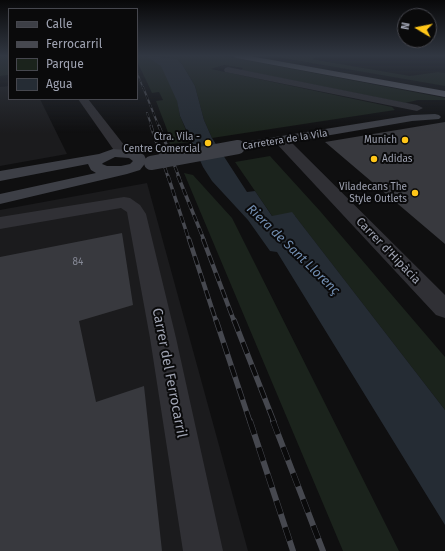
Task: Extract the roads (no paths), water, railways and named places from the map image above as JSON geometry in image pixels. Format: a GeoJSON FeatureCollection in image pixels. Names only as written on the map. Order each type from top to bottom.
{"type":"FeatureCollection","features":[{"type":"Feature","properties":{"kind":"highway"},"geometry":{"type":"LineString","coordinates":[[354,82],[443,101]]}},
{"type":"Feature","properties":{"kind":"highway"},"geometry":{"type":"LineString","coordinates":[[404,82],[445,89]]}},
{"type":"Feature","properties":{"kind":"street"},"geometry":{"type":"LineString","coordinates":[[287,82],[421,108],[425,115],[440,118]]}},
{"type":"Feature","properties":{"kind":"street"},"geometry":{"type":"LineString","coordinates":[[72,100],[102,149]]}},
{"type":"Feature","properties":{"kind":"street"},"geometry":{"type":"LineString","coordinates":[[84,100],[139,158]]}},
{"type":"Feature","properties":{"kind":"street","name":"Carretera de la Vila"},"geometry":{"type":"LineString","coordinates":[[235,145],[401,115],[421,108]]}},
{"type":"Feature","properties":{"kind":"street","name":"Carretera de la Vila"},"geometry":{"type":"LineString","coordinates":[[139,158],[281,140],[409,119],[440,118]]}},
{"type":"Feature","properties":{"kind":"street","name":"Carrer d'Hipàcia"},"geometry":{"type":"LineString","coordinates":[[281,140],[445,309]]}},
{"type":"Feature","properties":{"kind":"street"},"geometry":{"type":"LineString","coordinates":[[102,149],[95,164],[96,167],[105,171],[114,172]]}},
{"type":"Feature","properties":{"kind":"street"},"geometry":{"type":"LineString","coordinates":[[0,176],[102,149],[139,158]]}},
{"type":"Feature","properties":{"kind":"street"},"geometry":{"type":"LineString","coordinates":[[0,199],[126,170],[139,158]]}},
{"type":"Feature","properties":{"kind":"street","name":"Carrer del Ferrocarril"},"geometry":{"type":"LineString","coordinates":[[0,223],[124,202],[130,205],[137,214],[163,338],[203,551]]}},
{"type":"Feature","properties":{"kind":"water","name":"Riera de Sant Llorenç"},"geometry":{"type":"Polygon","coordinates":[[[168,82],[192,82],[204,120],[212,138],[247,192],[255,191],[272,216],[292,212],[445,410],[445,525],[277,252],[270,251],[248,220],[212,181],[203,167],[180,116],[177,101],[168,82]]]}},
{"type":"Feature","properties":{"kind":"railway"},"geometry":{"type":"LineString","coordinates":[[141,82],[143,88]]}},
{"type":"Feature","properties":{"kind":"railway"},"geometry":{"type":"LineString","coordinates":[[143,87],[159,127]]}},
{"type":"Feature","properties":{"kind":"railway"},"geometry":{"type":"LineString","coordinates":[[147,113],[152,127]]}},
{"type":"Feature","properties":{"kind":"railway"},"geometry":{"type":"LineString","coordinates":[[151,126],[168,177]]}},
{"type":"Feature","properties":{"kind":"railway"},"geometry":{"type":"LineString","coordinates":[[159,126],[179,177]]}},
{"type":"Feature","properties":{"kind":"railway"},"geometry":{"type":"LineString","coordinates":[[168,176],[189,240]]}},
{"type":"Feature","properties":{"kind":"railway"},"geometry":{"type":"LineString","coordinates":[[178,176],[204,240]]}},
{"type":"Feature","properties":{"kind":"railway"},"geometry":{"type":"LineString","coordinates":[[189,239],[216,321]]}},
{"type":"Feature","properties":{"kind":"railway"},"geometry":{"type":"LineString","coordinates":[[203,239],[234,321]]}},
{"type":"Feature","properties":{"kind":"railway"},"geometry":{"type":"LineString","coordinates":[[216,320],[250,422]]}},
{"type":"Feature","properties":{"kind":"railway"},"geometry":{"type":"LineString","coordinates":[[234,320],[274,422]]}},
{"type":"Feature","properties":{"kind":"railway"},"geometry":{"type":"LineString","coordinates":[[250,421],[293,551]]}},
{"type":"Feature","properties":{"kind":"railway"},"geometry":{"type":"LineString","coordinates":[[273,421],[323,551]]}},
{"type":"Feature","properties":{"kind":"place","name":"Munich"},"geometry":{"type":"Point","coordinates":[405,140]}},
{"type":"Feature","properties":{"kind":"place","name":"Ctra. Vila - Centre Comercial"},"geometry":{"type":"Point","coordinates":[208,143]}},
{"type":"Feature","properties":{"kind":"place","name":"Adidas"},"geometry":{"type":"Point","coordinates":[374,159]}},
{"type":"Feature","properties":{"kind":"place","name":"Viladecans The Style Outlets"},"geometry":{"type":"Point","coordinates":[415,193]}}]}
